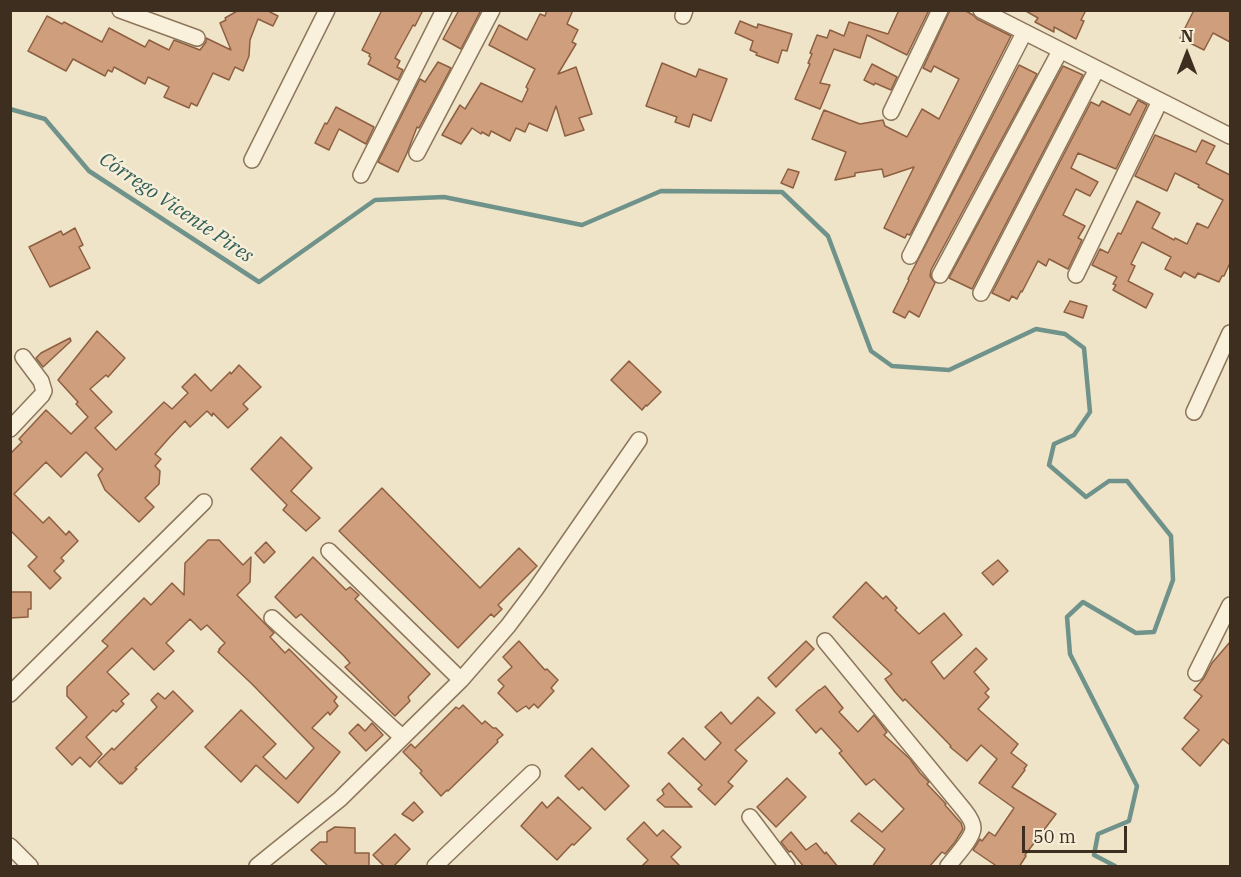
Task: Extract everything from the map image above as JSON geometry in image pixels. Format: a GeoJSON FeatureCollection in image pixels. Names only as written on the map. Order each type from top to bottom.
{"type":"FeatureCollection","features":[{"type":"Feature","properties":{"kind":"street"},"geometry":{"type":"LineString","coordinates":[[120,10],[196,38]]}},
{"type":"Feature","properties":{"kind":"street"},"geometry":{"type":"LineString","coordinates":[[252,160],[327,10]]}},
{"type":"Feature","properties":{"kind":"street"},"geometry":{"type":"LineString","coordinates":[[361,175],[444,10]]}},
{"type":"Feature","properties":{"kind":"street"},"geometry":{"type":"LineString","coordinates":[[417,153],[492,10]]}},
{"type":"Feature","properties":{"kind":"street"},"geometry":{"type":"LineString","coordinates":[[891,111],[940,10]]}},
{"type":"Feature","properties":{"kind":"street"},"geometry":{"type":"LineString","coordinates":[[981,10],[1230,136]]}},
{"type":"Feature","properties":{"kind":"street"},"geometry":{"type":"LineString","coordinates":[[910,256],[1024,33]]}},
{"type":"Feature","properties":{"kind":"street"},"geometry":{"type":"LineString","coordinates":[[940,275],[1060,51]]}},
{"type":"Feature","properties":{"kind":"street"},"geometry":{"type":"LineString","coordinates":[[981,294],[1097,69]]}},
{"type":"Feature","properties":{"kind":"street"},"geometry":{"type":"LineString","coordinates":[[1076,275],[1160,101]]}},
{"type":"Feature","properties":{"kind":"street"},"geometry":{"type":"LineString","coordinates":[[1194,412],[1230,333]]}},
{"type":"Feature","properties":{"kind":"street"},"geometry":{"type":"LineString","coordinates":[[10,429],[44,391],[41,381],[23,357]]}},
{"type":"Feature","properties":{"kind":"street"},"geometry":{"type":"LineString","coordinates":[[258,867],[339,799],[461,680],[536,590],[639,440]]}},
{"type":"Feature","properties":{"kind":"street"},"geometry":{"type":"LineString","coordinates":[[10,694],[204,502]]}},
{"type":"Feature","properties":{"kind":"street"},"geometry":{"type":"LineString","coordinates":[[329,551],[461,680]]}},
{"type":"Feature","properties":{"kind":"street"},"geometry":{"type":"LineString","coordinates":[[1197,673],[1230,605]]}},
{"type":"Feature","properties":{"kind":"street"},"geometry":{"type":"LineString","coordinates":[[272,618],[402,737]]}},
{"type":"Feature","properties":{"kind":"street"},"geometry":{"type":"LineString","coordinates":[[825,641],[971,820],[973,831],[948,867]]}},
{"type":"Feature","properties":{"kind":"street"},"geometry":{"type":"LineString","coordinates":[[435,867],[532,773]]}},
{"type":"Feature","properties":{"kind":"street"},"geometry":{"type":"LineString","coordinates":[[750,817],[787,867]]}},
{"type":"Feature","properties":{"kind":"street"},"geometry":{"type":"LineString","coordinates":[[10,846],[30,867]]}},
{"type":"Feature","properties":{"kind":"building"},"geometry":{"type":"Polygon","coordinates":[[[239,10],[266,10],[278,16],[273,26],[258,19],[250,40],[249,56],[243,71],[235,67],[229,80],[213,73],[197,106],[191,103],[189,108],[164,97],[169,87],[148,77],[145,84],[114,67],[112,72],[108,70],[105,76],[73,59],[66,71],[28,51],[47,16],[62,24],[64,22],[102,42],[109,28],[145,47],[149,40],[169,50],[174,40],[200,50],[206,38],[231,50],[220,23],[239,10]]]}},
{"type":"Feature","properties":{"kind":"building"},"geometry":{"type":"Polygon","coordinates":[[[382,10],[423,10],[395,58],[400,61],[397,67],[403,70],[398,80],[368,64],[370,54],[362,50],[382,10]]]}},
{"type":"Feature","properties":{"kind":"building"},"geometry":{"type":"Polygon","coordinates":[[[459,10],[481,10],[461,49],[443,39],[459,10]]]}},
{"type":"Feature","properties":{"kind":"building"},"geometry":{"type":"Polygon","coordinates":[[[547,10],[573,10],[567,24],[578,30],[572,42],[576,44],[558,74],[576,67],[592,114],[579,118],[584,130],[565,136],[556,106],[547,131],[529,123],[525,132],[516,128],[510,141],[491,131],[489,136],[472,128],[461,144],[442,135],[460,105],[465,109],[481,83],[522,102],[535,69],[489,45],[499,25],[527,40],[540,14],[545,16],[547,10]]]}},
{"type":"Feature","properties":{"kind":"building"},"geometry":{"type":"Polygon","coordinates":[[[899,10],[929,10],[907,55],[867,35],[860,58],[834,49],[820,83],[830,85],[820,109],[795,99],[810,64],[808,63],[812,54],[810,53],[817,35],[827,38],[830,30],[844,36],[849,22],[888,34],[899,10]]]}},
{"type":"Feature","properties":{"kind":"building"},"geometry":{"type":"Polygon","coordinates":[[[950,10],[964,10],[1011,36],[910,235],[907,234],[905,238],[884,228],[914,167],[884,177],[882,169],[855,173],[855,176],[835,180],[846,152],[812,139],[824,110],[860,124],[883,120],[885,126],[907,137],[922,109],[939,119],[959,79],[934,66],[931,72],[923,68],[950,10]]]}},
{"type":"Feature","properties":{"kind":"building"},"geometry":{"type":"Polygon","coordinates":[[[1024,10],[1086,10],[1076,39],[1054,27],[1054,32],[1035,22],[1038,18],[1024,10]]]}},
{"type":"Feature","properties":{"kind":"building"},"geometry":{"type":"Polygon","coordinates":[[[1194,10],[1230,10],[1230,42],[1213,33],[1204,50],[1180,38],[1194,10]]]}},
{"type":"Feature","properties":{"kind":"building"},"geometry":{"type":"Polygon","coordinates":[[[740,21],[757,28],[758,24],[792,34],[787,51],[782,50],[778,63],[756,55],[757,53],[750,50],[753,41],[735,33],[740,21]]]}},
{"type":"Feature","properties":{"kind":"building"},"geometry":{"type":"Polygon","coordinates":[[[438,62],[451,68],[419,128],[417,127],[398,172],[378,162],[420,79],[425,82],[438,62]]]}},
{"type":"Feature","properties":{"kind":"building"},"geometry":{"type":"Polygon","coordinates":[[[662,63],[696,77],[699,69],[727,79],[711,121],[693,114],[689,127],[675,122],[677,117],[646,106],[662,63]]]}},
{"type":"Feature","properties":{"kind":"building"},"geometry":{"type":"Polygon","coordinates":[[[872,64],[897,77],[891,90],[864,80],[872,64]]]}},
{"type":"Feature","properties":{"kind":"building"},"geometry":{"type":"Polygon","coordinates":[[[1019,65],[1037,74],[931,270],[930,276],[935,283],[919,317],[909,311],[905,318],[893,312],[1019,65]]]}},
{"type":"Feature","properties":{"kind":"building"},"geometry":{"type":"Polygon","coordinates":[[[1063,66],[1083,75],[972,289],[949,278],[1063,66]]]}},
{"type":"Feature","properties":{"kind":"building"},"geometry":{"type":"Polygon","coordinates":[[[1138,100],[1147,105],[1116,169],[1078,153],[1071,168],[1098,182],[1090,196],[1076,189],[1063,215],[1085,226],[1078,238],[1082,240],[1068,269],[1049,259],[1046,266],[1038,261],[1017,299],[1012,296],[1009,301],[992,293],[1091,102],[1099,106],[1102,101],[1130,115],[1138,100]]]}},
{"type":"Feature","properties":{"kind":"building"},"geometry":{"type":"Polygon","coordinates":[[[336,107],[374,127],[366,144],[339,129],[329,150],[315,143],[336,107]]]}},
{"type":"Feature","properties":{"kind":"building"},"geometry":{"type":"Polygon","coordinates":[[[1155,135],[1196,152],[1202,140],[1215,146],[1206,163],[1230,175],[1230,263],[1219,282],[1198,273],[1195,278],[1184,272],[1181,277],[1165,269],[1171,257],[1142,242],[1131,264],[1135,266],[1128,281],[1153,294],[1146,308],[1113,290],[1117,277],[1092,265],[1100,249],[1108,253],[1118,233],[1121,234],[1137,201],[1160,213],[1152,228],[1187,244],[1197,223],[1208,228],[1223,200],[1175,173],[1167,191],[1135,176],[1155,135]]]}},
{"type":"Feature","properties":{"kind":"building"},"geometry":{"type":"Polygon","coordinates":[[[788,169],[799,172],[793,188],[781,183],[788,169]]]}},
{"type":"Feature","properties":{"kind":"building"},"geometry":{"type":"Polygon","coordinates":[[[75,228],[83,245],[79,247],[90,268],[50,287],[29,247],[61,231],[63,235],[75,228]]]}},
{"type":"Feature","properties":{"kind":"building"},"geometry":{"type":"Polygon","coordinates":[[[1070,301],[1087,306],[1083,318],[1064,312],[1070,301]]]}},
{"type":"Feature","properties":{"kind":"building"},"geometry":{"type":"Polygon","coordinates":[[[97,331],[125,358],[108,377],[106,375],[90,389],[112,412],[95,428],[116,450],[164,402],[172,409],[188,393],[182,387],[195,374],[211,391],[239,365],[261,387],[243,404],[248,409],[228,428],[213,413],[212,416],[207,411],[190,427],[185,421],[169,438],[155,454],[161,459],[155,466],[160,471],[159,484],[145,498],[154,507],[139,522],[105,490],[98,475],[103,469],[86,452],[61,477],[46,462],[14,494],[43,523],[49,517],[66,535],[69,531],[78,541],[61,558],[64,561],[54,571],[61,578],[50,589],[28,566],[37,557],[10,530],[10,454],[22,442],[19,439],[46,410],[71,434],[88,417],[58,380],[97,331]]]}},
{"type":"Feature","properties":{"kind":"building"},"geometry":{"type":"Polygon","coordinates":[[[70,338],[71,341],[43,367],[36,358],[70,338]]]}},
{"type":"Feature","properties":{"kind":"building"},"geometry":{"type":"Polygon","coordinates":[[[629,361],[661,392],[642,410],[611,380],[629,361]]]}},
{"type":"Feature","properties":{"kind":"building"},"geometry":{"type":"Polygon","coordinates":[[[281,437],[312,468],[291,491],[320,518],[306,531],[283,510],[287,505],[251,469],[281,437]]]}},
{"type":"Feature","properties":{"kind":"building"},"geometry":{"type":"Polygon","coordinates":[[[382,488],[480,588],[519,548],[537,566],[498,605],[502,609],[494,617],[491,614],[458,648],[339,531],[382,488]]]}},
{"type":"Feature","properties":{"kind":"building"},"geometry":{"type":"Polygon","coordinates":[[[208,540],[219,540],[243,565],[251,557],[250,582],[237,595],[274,633],[270,637],[285,653],[289,649],[337,697],[334,701],[338,706],[330,715],[328,712],[312,728],[340,752],[298,803],[256,765],[241,782],[205,747],[241,710],[276,744],[263,757],[286,779],[314,748],[218,652],[225,643],[207,625],[201,630],[190,619],[166,643],[174,651],[154,670],[132,648],[107,672],[129,694],[121,701],[124,704],[116,712],[113,710],[86,737],[102,754],[90,767],[80,757],[72,765],[56,748],[87,717],[67,696],[67,687],[108,646],[102,641],[144,598],[151,605],[172,583],[184,595],[185,563],[208,540]]]}},
{"type":"Feature","properties":{"kind":"building"},"geometry":{"type":"Polygon","coordinates":[[[266,542],[275,552],[264,563],[255,553],[266,542]]]}},
{"type":"Feature","properties":{"kind":"building"},"geometry":{"type":"Polygon","coordinates":[[[313,557],[346,590],[350,587],[359,595],[355,599],[430,674],[408,697],[410,701],[395,716],[345,667],[350,663],[344,656],[301,614],[296,618],[275,597],[313,557]]]}},
{"type":"Feature","properties":{"kind":"building"},"geometry":{"type":"Polygon","coordinates":[[[998,560],[1008,571],[993,585],[982,573],[998,560]]]}},
{"type":"Feature","properties":{"kind":"building"},"geometry":{"type":"Polygon","coordinates":[[[866,582],[883,599],[886,596],[897,608],[895,610],[919,634],[944,613],[962,635],[931,662],[944,679],[976,648],[987,659],[974,672],[989,689],[985,693],[989,697],[978,709],[1018,744],[1011,753],[1027,765],[1012,787],[1056,814],[1025,855],[1019,867],[998,867],[973,850],[980,839],[982,841],[989,832],[995,836],[1014,808],[979,783],[997,759],[981,745],[967,761],[950,747],[905,699],[903,701],[895,692],[885,679],[892,674],[833,617],[866,582]]]}},
{"type":"Feature","properties":{"kind":"building"},"geometry":{"type":"Polygon","coordinates":[[[10,592],[31,592],[31,609],[28,609],[28,617],[10,618],[10,592]]]}},
{"type":"Feature","properties":{"kind":"building"},"geometry":{"type":"Polygon","coordinates":[[[519,641],[545,670],[547,669],[558,680],[551,688],[554,691],[538,708],[534,704],[529,709],[526,706],[517,712],[498,693],[504,686],[498,680],[512,667],[503,657],[519,641]]]}},
{"type":"Feature","properties":{"kind":"building"},"geometry":{"type":"Polygon","coordinates":[[[806,641],[814,649],[776,687],[768,678],[806,641]]]}},
{"type":"Feature","properties":{"kind":"building"},"geometry":{"type":"Polygon","coordinates":[[[1230,642],[1230,745],[1223,739],[1200,766],[1182,749],[1199,730],[1184,718],[1202,696],[1194,690],[1230,642]]]}},
{"type":"Feature","properties":{"kind":"building"},"geometry":{"type":"Polygon","coordinates":[[[825,686],[843,708],[839,712],[858,732],[874,715],[887,732],[884,735],[910,759],[929,782],[927,784],[961,823],[963,829],[955,842],[945,854],[942,852],[929,867],[872,867],[885,849],[851,821],[859,813],[882,832],[904,809],[874,779],[866,785],[839,753],[842,751],[821,728],[816,733],[796,710],[825,686]]]}},
{"type":"Feature","properties":{"kind":"building"},"geometry":{"type":"Polygon","coordinates":[[[173,691],[193,711],[120,784],[98,762],[112,748],[114,750],[157,707],[151,700],[158,693],[165,699],[173,691]]]}},
{"type":"Feature","properties":{"kind":"building"},"geometry":{"type":"Polygon","coordinates":[[[758,697],[775,713],[735,750],[747,761],[728,782],[733,786],[715,805],[698,789],[702,785],[668,753],[683,738],[705,760],[721,743],[705,727],[721,712],[731,724],[758,697]]]}},
{"type":"Feature","properties":{"kind":"building"},"geometry":{"type":"Polygon","coordinates":[[[463,705],[482,724],[485,721],[503,735],[441,796],[420,773],[422,771],[403,752],[411,744],[415,748],[456,707],[459,709],[463,705]]]}},
{"type":"Feature","properties":{"kind":"building"},"geometry":{"type":"Polygon","coordinates":[[[372,723],[383,735],[366,751],[349,733],[358,724],[365,731],[372,723]]]}},
{"type":"Feature","properties":{"kind":"building"},"geometry":{"type":"Polygon","coordinates":[[[592,748],[629,786],[605,810],[582,787],[579,790],[565,776],[592,748]]]}},
{"type":"Feature","properties":{"kind":"building"},"geometry":{"type":"Polygon","coordinates":[[[787,778],[806,797],[776,827],[757,807],[787,778]]]}},
{"type":"Feature","properties":{"kind":"building"},"geometry":{"type":"Polygon","coordinates":[[[669,783],[692,807],[665,807],[657,800],[664,794],[662,790],[669,783]]]}},
{"type":"Feature","properties":{"kind":"building"},"geometry":{"type":"Polygon","coordinates":[[[558,797],[591,828],[557,860],[521,826],[542,802],[547,808],[558,797]]]}},
{"type":"Feature","properties":{"kind":"building"},"geometry":{"type":"Polygon","coordinates":[[[414,802],[423,812],[413,821],[402,814],[414,802]]]}},
{"type":"Feature","properties":{"kind":"building"},"geometry":{"type":"Polygon","coordinates":[[[644,822],[657,836],[663,830],[681,847],[671,857],[681,867],[641,867],[648,860],[627,839],[644,822]]]}},
{"type":"Feature","properties":{"kind":"building"},"geometry":{"type":"Polygon","coordinates":[[[335,827],[355,828],[355,853],[369,853],[369,867],[329,867],[311,850],[320,842],[327,842],[327,832],[335,827]]]}},
{"type":"Feature","properties":{"kind":"building"},"geometry":{"type":"Polygon","coordinates":[[[791,832],[806,850],[816,843],[838,867],[804,867],[781,842],[791,832]]]}},
{"type":"Feature","properties":{"kind":"building"},"geometry":{"type":"Polygon","coordinates":[[[395,834],[410,849],[393,867],[385,867],[373,855],[395,834]]]}},
{"type":"Feature","properties":{"kind":"waterway","name":"Córrego Vicente Pires"},"geometry":{"type":"LineString","coordinates":[[10,109],[45,119],[89,171],[259,282],[375,200],[444,197],[582,225],[661,191],[782,192],[828,236],[871,351],[892,366],[949,370],[1036,329],[1065,334],[1084,348],[1090,412],[1074,435],[1054,444],[1049,465],[1086,497],[1109,481],[1127,481],[1171,536],[1173,580],[1154,632],[1136,633],[1083,602],[1067,617],[1070,654],[1137,786],[1129,821],[1098,834],[1094,855],[1115,866]]}}]}
